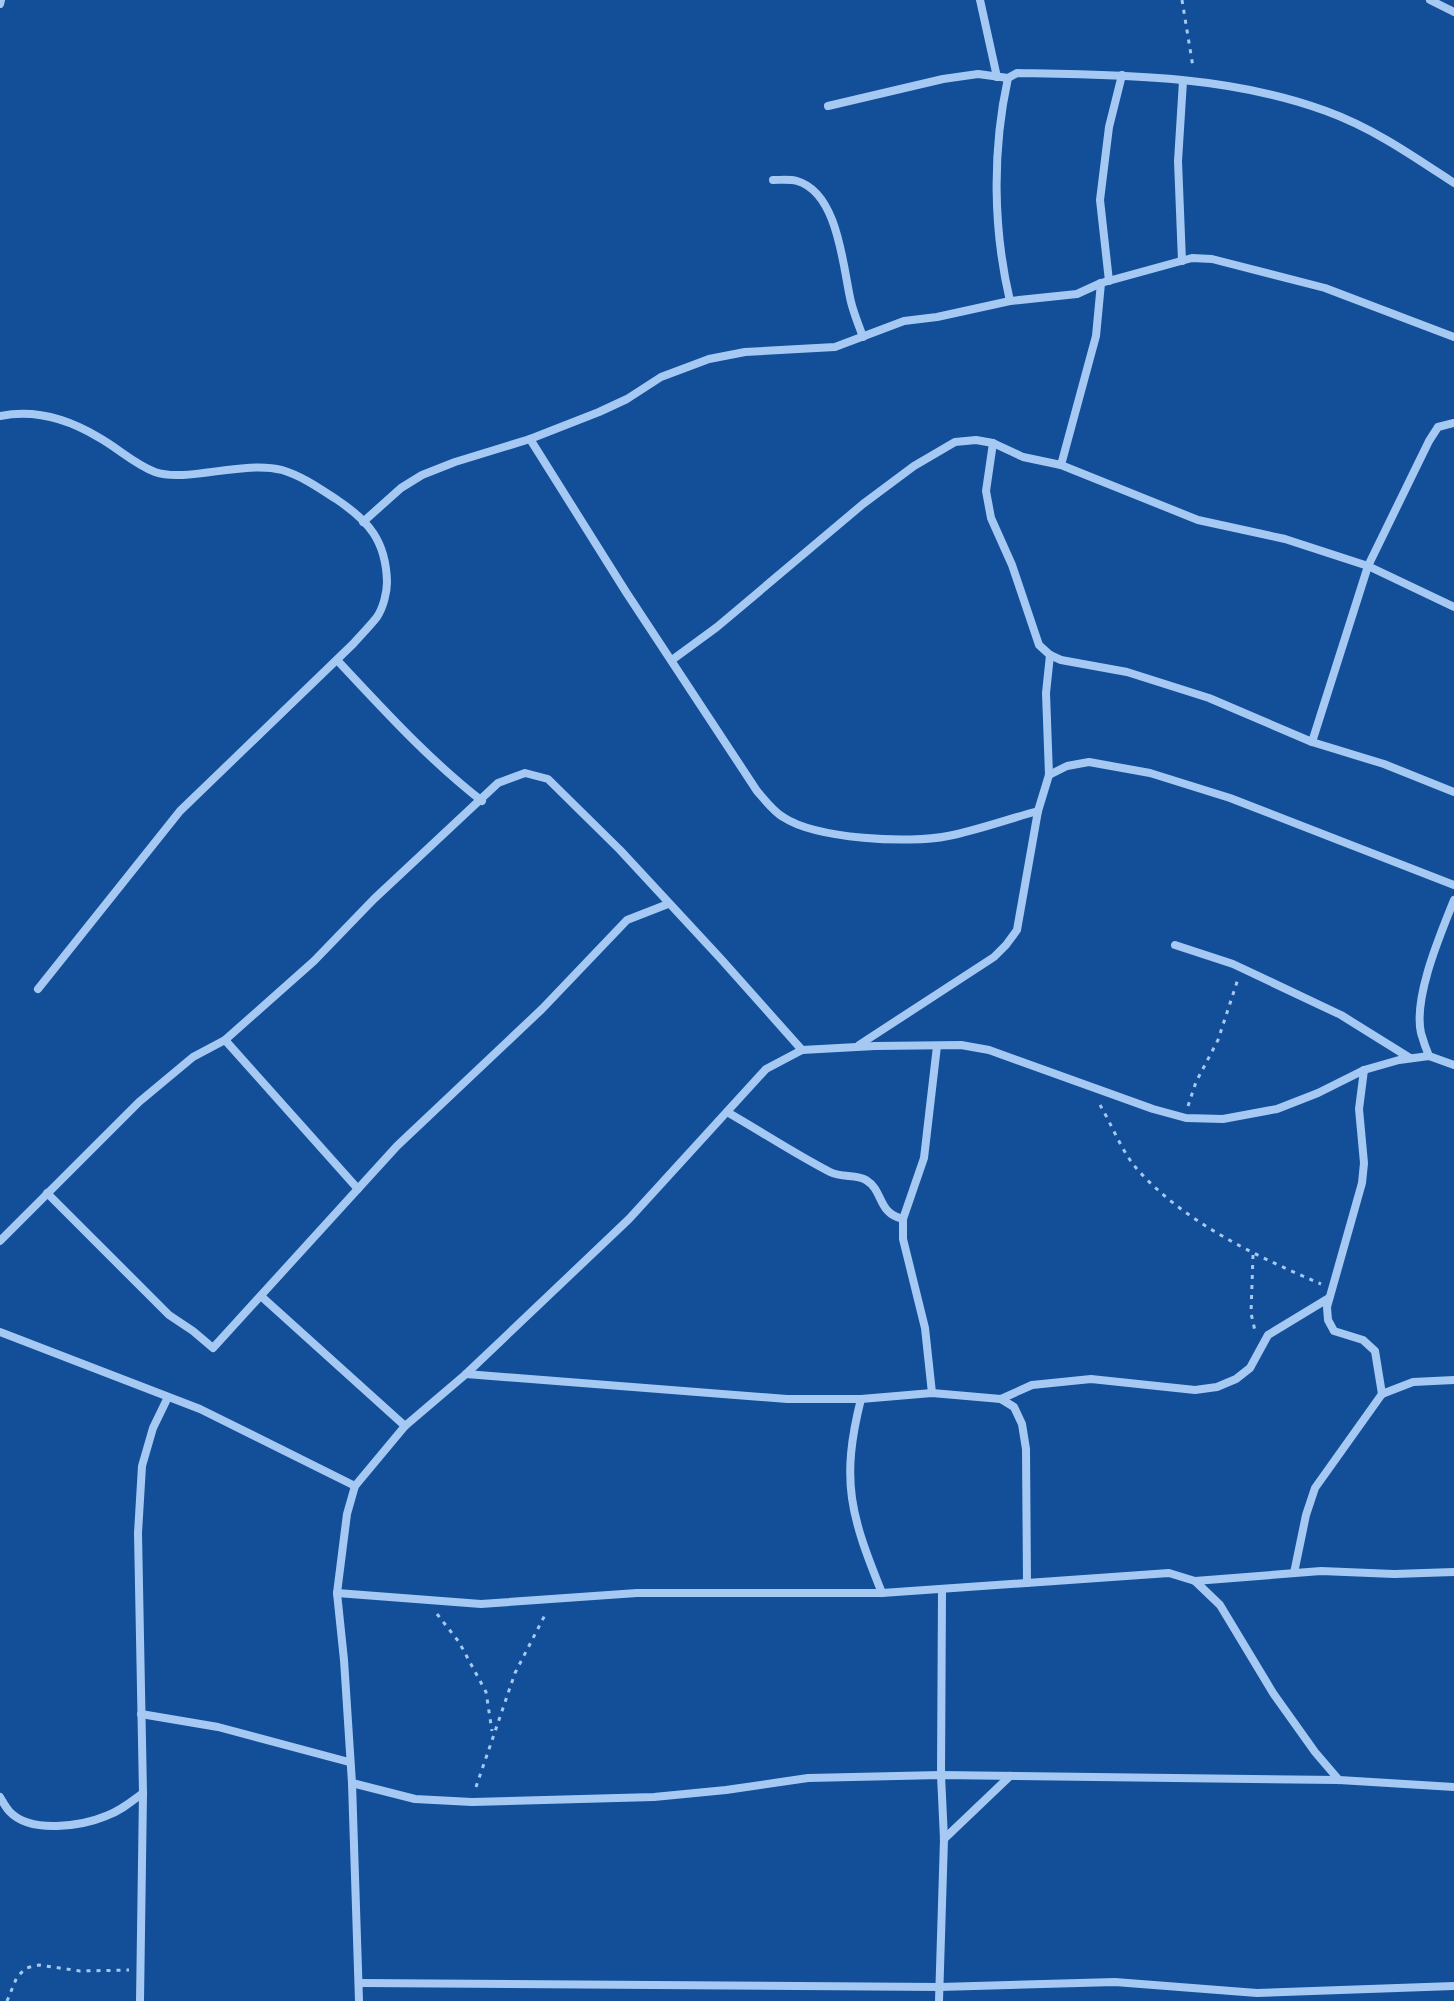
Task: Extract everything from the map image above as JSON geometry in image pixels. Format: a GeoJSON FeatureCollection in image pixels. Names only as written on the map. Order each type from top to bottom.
{"type":"FeatureCollection","features":[{"type":"Feature","properties":{"kind":"street"},"geometry":{"type":"LineString","coordinates":[[980,0],[997,77]]}},
{"type":"Feature","properties":{"kind":"street"},"geometry":{"type":"LineString","coordinates":[[1430,0],[1454,12]]}},
{"type":"Feature","properties":{"kind":"street"},"geometry":{"type":"LineString","coordinates":[[828,106],[943,79],[978,74],[1008,78],[1017,73],[1122,75],[1245,87],[1329,111],[1385,138],[1454,183]]}},
{"type":"Feature","properties":{"kind":"street"},"geometry":{"type":"LineString","coordinates":[[1061,465],[1096,336],[1105,282],[1100,200],[1109,127],[1122,75]]}},
{"type":"Feature","properties":{"kind":"street"},"geometry":{"type":"LineString","coordinates":[[1008,78],[998,156],[997,192],[1000,261],[1010,301]]}},
{"type":"Feature","properties":{"kind":"street"},"geometry":{"type":"LineString","coordinates":[[1182,261],[1178,161],[1183,81]]}},
{"type":"Feature","properties":{"kind":"street"},"geometry":{"type":"LineString","coordinates":[[773,180],[799,181],[810,188],[829,216],[837,231],[851,302],[863,337]]}},
{"type":"Feature","properties":{"kind":"street"},"geometry":{"type":"LineString","coordinates":[[363,522],[401,488],[422,475],[530,439],[627,399],[661,377],[709,359],[745,352],[835,347],[904,321],[1010,301],[1077,294],[1105,282],[1192,258],[1212,259],[1325,288],[1454,337]]}},
{"type":"Feature","properties":{"kind":"street"},"geometry":{"type":"LineString","coordinates":[[0,416],[37,413],[58,418],[97,436],[158,473],[183,474],[256,467],[282,470],[312,483],[355,512],[378,539],[387,561],[387,590],[378,615],[337,660],[180,811],[38,989]]}},
{"type":"Feature","properties":{"kind":"street"},"geometry":{"type":"LineString","coordinates":[[1312,742],[1368,566],[1429,441],[1438,427],[1454,423]]}},
{"type":"Feature","properties":{"kind":"street"},"geometry":{"type":"LineString","coordinates":[[530,439],[757,791],[782,817],[795,823],[864,839],[899,840],[947,837],[1038,811]]}},
{"type":"Feature","properties":{"kind":"street"},"geometry":{"type":"LineString","coordinates":[[672,660],[914,466],[955,442],[976,440],[993,443],[1023,457],[1061,465],[1198,520],[1285,539],[1368,566],[1454,607]]}},
{"type":"Feature","properties":{"kind":"street"},"geometry":{"type":"LineString","coordinates":[[993,443],[986,491],[991,518],[1012,565],[1039,645],[1050,655],[1061,660],[1127,672],[1209,698],[1312,742],[1384,764],[1454,792]]}},
{"type":"Feature","properties":{"kind":"street"},"geometry":{"type":"LineString","coordinates":[[857,1047],[956,982],[1006,945],[1017,930],[1038,811],[1049,775],[1046,693],[1050,655]]}},
{"type":"Feature","properties":{"kind":"street"},"geometry":{"type":"LineString","coordinates":[[337,660],[399,727],[482,801]]}},
{"type":"Feature","properties":{"kind":"street"},"geometry":{"type":"LineString","coordinates":[[1049,775],[1067,766],[1089,762],[1150,773],[1230,798],[1454,885]]}},
{"type":"Feature","properties":{"kind":"street"},"geometry":{"type":"LineString","coordinates":[[0,1241],[139,1102],[193,1057],[225,1040],[314,961],[374,899],[498,783],[525,773],[548,779],[620,850],[802,1050]]}},
{"type":"Feature","properties":{"kind":"street"},"geometry":{"type":"LineString","coordinates":[[1429,1056],[1420,1030],[1422,1004],[1432,958],[1454,900]]}},
{"type":"Feature","properties":{"kind":"street"},"geometry":{"type":"LineString","coordinates":[[47,1193],[169,1315],[213,1348],[397,1146],[542,1009],[627,920],[668,904]]}},
{"type":"Feature","properties":{"kind":"street"},"geometry":{"type":"LineString","coordinates":[[1175,945],[1242,968],[1341,1015],[1411,1059]]}},
{"type":"Feature","properties":{"kind":"street"},"geometry":{"type":"LineString","coordinates":[[225,1040],[358,1189]]}},
{"type":"Feature","properties":{"kind":"street"},"geometry":{"type":"LineString","coordinates":[[359,2001],[352,1783],[337,1593],[347,1514],[355,1486],[405,1426],[466,1374],[629,1219],[766,1069],[802,1050],[961,1045],[989,1050],[1186,1118],[1223,1119],[1277,1109],[1364,1070],[1411,1059],[1429,1056],[1454,1065]]}},
{"type":"Feature","properties":{"kind":"street"},"geometry":{"type":"LineString","coordinates":[[932,1393],[925,1328],[903,1239],[903,1219],[924,1158],[937,1046]]}},
{"type":"Feature","properties":{"kind":"street"},"geometry":{"type":"LineString","coordinates":[[1364,1070],[1359,1109],[1364,1163],[1362,1183],[1330,1293],[1328,1320],[1334,1331],[1363,1340],[1375,1351],[1382,1394]]}},
{"type":"Feature","properties":{"kind":"street"},"geometry":{"type":"LineString","coordinates":[[727,1112],[833,1174],[866,1179],[885,1210],[893,1217],[903,1219]]}},
{"type":"Feature","properties":{"kind":"street"},"geometry":{"type":"LineString","coordinates":[[1001,1399],[1032,1385],[1091,1379],[1195,1390],[1217,1387],[1236,1379],[1250,1368],[1268,1335],[1330,1293]]}},
{"type":"Feature","properties":{"kind":"street"},"geometry":{"type":"LineString","coordinates":[[262,1297],[405,1426]]}},
{"type":"Feature","properties":{"kind":"street"},"geometry":{"type":"LineString","coordinates":[[0,1332],[200,1409],[355,1486]]}},
{"type":"Feature","properties":{"kind":"street"},"geometry":{"type":"LineString","coordinates":[[466,1374],[787,1399],[861,1399],[932,1393],[1001,1399],[1014,1407],[1022,1424],[1026,1449],[1027,1583]]}},
{"type":"Feature","properties":{"kind":"street"},"geometry":{"type":"LineString","coordinates":[[1294,1573],[1315,1488],[1382,1394],[1413,1382],[1454,1380]]}},
{"type":"Feature","properties":{"kind":"street"},"geometry":{"type":"LineString","coordinates":[[140,2001],[143,1793],[138,1533],[142,1466],[153,1428],[168,1397]]}},
{"type":"Feature","properties":{"kind":"street"},"geometry":{"type":"LineString","coordinates":[[861,1399],[852,1436],[848,1473],[852,1507],[882,1593]]}},
{"type":"Feature","properties":{"kind":"street"},"geometry":{"type":"LineString","coordinates":[[337,1593],[481,1604],[637,1593],[882,1593],[1169,1573],[1195,1581],[1294,1573],[1454,1572]]}},
{"type":"Feature","properties":{"kind":"street"},"geometry":{"type":"LineString","coordinates":[[1195,1581],[1220,1605],[1273,1693],[1339,1780]]}},
{"type":"Feature","properties":{"kind":"street"},"geometry":{"type":"LineString","coordinates":[[939,2001],[944,1839],[941,1775],[942,1590]]}},
{"type":"Feature","properties":{"kind":"street"},"geometry":{"type":"LineString","coordinates":[[141,1714],[218,1727],[349,1762]]}},
{"type":"Feature","properties":{"kind":"street"},"geometry":{"type":"LineString","coordinates":[[352,1783],[415,1799],[472,1802],[654,1797],[808,1778],[941,1775],[1339,1780],[1454,1787]]}},
{"type":"Feature","properties":{"kind":"street"},"geometry":{"type":"LineString","coordinates":[[944,1839],[1010,1776]]}},
{"type":"Feature","properties":{"kind":"street"},"geometry":{"type":"LineString","coordinates":[[0,1797],[11,1814],[25,1822],[44,1825],[78,1823],[104,1817],[124,1808],[143,1793]]}},
{"type":"Feature","properties":{"kind":"street"},"geometry":{"type":"LineString","coordinates":[[360,1983],[940,1987],[1115,1982],[1257,1993],[1454,1986]]}},
{"type":"Feature","properties":{"kind":"path"},"geometry":{"type":"LineString","coordinates":[[1182,0],[1196,82]]}},
{"type":"Feature","properties":{"kind":"path"},"geometry":{"type":"LineString","coordinates":[[1186,1118],[1196,1082],[1218,1040],[1242,968]]}},
{"type":"Feature","properties":{"kind":"path"},"geometry":{"type":"LineString","coordinates":[[1089,1085],[1136,1168],[1170,1198],[1253,1255],[1330,1293]]}},
{"type":"Feature","properties":{"kind":"path"},"geometry":{"type":"LineString","coordinates":[[1253,1255],[1251,1313],[1261,1346]]}},
{"type":"Feature","properties":{"kind":"path"},"geometry":{"type":"LineString","coordinates":[[472,1802],[492,1735],[519,1663],[554,1599]]}},
{"type":"Feature","properties":{"kind":"path"},"geometry":{"type":"LineString","coordinates":[[427,1601],[459,1642],[486,1692],[492,1735]]}},
{"type":"Feature","properties":{"kind":"path"},"geometry":{"type":"LineString","coordinates":[[7,2001],[17,1977],[26,1968],[39,1965],[80,1971],[141,1970]]}}]}
